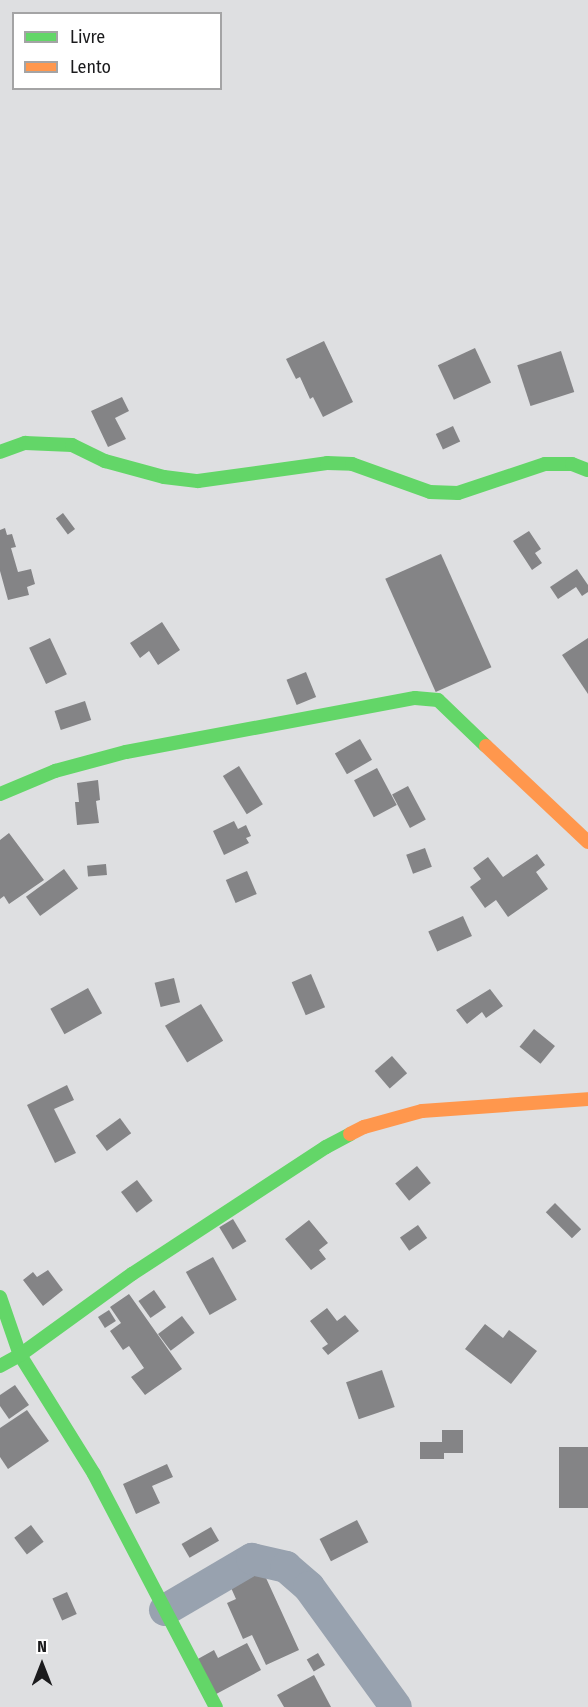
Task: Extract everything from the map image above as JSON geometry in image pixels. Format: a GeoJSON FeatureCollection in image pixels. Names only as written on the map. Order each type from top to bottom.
{"type":"FeatureCollection","features":[{"type":"Feature","properties":{"kind":"street"},"geometry":{"type":"LineString","coordinates":[[0,452],[25,443],[72,445],[105,461],[164,477],[198,481],[327,463],[352,464],[430,492],[458,493],[545,464],[572,464],[588,470]]}},
{"type":"Feature","properties":{"kind":"street"},"geometry":{"type":"LineString","coordinates":[[0,794],[55,771],[126,752],[415,698],[438,700],[588,842]]}},
{"type":"Feature","properties":{"kind":"street"},"geometry":{"type":"LineString","coordinates":[[0,1366],[20,1355],[132,1274],[326,1147],[364,1127],[422,1111],[588,1099]]}},
{"type":"Feature","properties":{"kind":"street"},"geometry":{"type":"LineString","coordinates":[[0,1297],[20,1355],[94,1473],[216,1707]]}},
{"type":"Feature","properties":{"kind":"street"},"geometry":{"type":"LineString","coordinates":[[165,1610],[252,1559],[286,1567],[309,1587],[396,1707]]}},
{"type":"Feature","properties":{"kind":"building"},"geometry":{"type":"Polygon","coordinates":[[[324,341],[353,402],[323,417],[313,397],[310,399],[300,377],[296,379],[286,359],[324,341]]]}},
{"type":"Feature","properties":{"kind":"building"},"geometry":{"type":"Polygon","coordinates":[[[475,348],[491,382],[454,400],[438,365],[475,348]]]}},
{"type":"Feature","properties":{"kind":"building"},"geometry":{"type":"Polygon","coordinates":[[[561,351],[574,392],[531,406],[517,365],[561,351]]]}},
{"type":"Feature","properties":{"kind":"building"},"geometry":{"type":"Polygon","coordinates":[[[122,397],[129,411],[115,418],[126,439],[108,447],[91,411],[122,397]]]}},
{"type":"Feature","properties":{"kind":"building"},"geometry":{"type":"Polygon","coordinates":[[[453,426],[460,441],[443,449],[436,434],[453,426]]]}},
{"type":"Feature","properties":{"kind":"building"},"geometry":{"type":"Polygon","coordinates":[[[63,513],[75,529],[68,534],[56,518],[63,513]]]}},
{"type":"Feature","properties":{"kind":"building"},"geometry":{"type":"Polygon","coordinates":[[[5,528],[7,535],[12,534],[16,547],[11,548],[18,572],[31,569],[35,584],[27,587],[29,595],[8,600],[0,571],[0,530],[5,528]]]}},
{"type":"Feature","properties":{"kind":"building"},"geometry":{"type":"Polygon","coordinates":[[[529,531],[541,549],[535,553],[542,563],[532,570],[513,541],[529,531]]]}},
{"type":"Feature","properties":{"kind":"building"},"geometry":{"type":"Polygon","coordinates":[[[441,554],[491,667],[436,692],[385,579],[441,554]]]}},
{"type":"Feature","properties":{"kind":"building"},"geometry":{"type":"Polygon","coordinates":[[[577,569],[588,585],[588,592],[582,596],[576,587],[558,599],[550,587],[577,569]]]}},
{"type":"Feature","properties":{"kind":"building"},"geometry":{"type":"Polygon","coordinates":[[[162,622],[180,650],[158,665],[149,651],[140,658],[130,643],[162,622]]]}},
{"type":"Feature","properties":{"kind":"building"},"geometry":{"type":"Polygon","coordinates":[[[50,638],[67,674],[46,684],[29,648],[50,638]]]}},
{"type":"Feature","properties":{"kind":"building"},"geometry":{"type":"Polygon","coordinates":[[[588,638],[588,694],[562,655],[588,638]]]}},
{"type":"Feature","properties":{"kind":"building"},"geometry":{"type":"Polygon","coordinates":[[[306,672],[316,697],[297,705],[287,680],[306,672]]]}},
{"type":"Feature","properties":{"kind":"building"},"geometry":{"type":"Polygon","coordinates":[[[85,701],[91,720],[61,730],[55,711],[85,701]]]}},
{"type":"Feature","properties":{"kind":"building"},"geometry":{"type":"Polygon","coordinates":[[[360,739],[372,760],[347,774],[335,754],[360,739]]]}},
{"type":"Feature","properties":{"kind":"building"},"geometry":{"type":"Polygon","coordinates":[[[239,766],[263,804],[247,814],[223,776],[239,766]]]}},
{"type":"Feature","properties":{"kind":"building"},"geometry":{"type":"Polygon","coordinates":[[[377,768],[397,805],[374,817],[354,780],[377,768]]]}},
{"type":"Feature","properties":{"kind":"building"},"geometry":{"type":"Polygon","coordinates":[[[98,780],[100,800],[96,801],[99,823],[77,825],[75,802],[79,802],[77,783],[98,780]]]}},
{"type":"Feature","properties":{"kind":"building"},"geometry":{"type":"Polygon","coordinates":[[[408,786],[426,820],[410,828],[392,794],[408,786]]]}},
{"type":"Feature","properties":{"kind":"building"},"geometry":{"type":"Polygon","coordinates":[[[234,821],[238,829],[246,825],[251,836],[246,838],[249,843],[224,855],[213,831],[234,821]]]}},
{"type":"Feature","properties":{"kind":"building"},"geometry":{"type":"Polygon","coordinates":[[[9,833],[44,880],[9,904],[4,896],[0,899],[0,840],[9,833]]]}},
{"type":"Feature","properties":{"kind":"building"},"geometry":{"type":"Polygon","coordinates":[[[425,848],[432,867],[413,874],[406,855],[425,848]]]}},
{"type":"Feature","properties":{"kind":"building"},"geometry":{"type":"Polygon","coordinates":[[[537,854],[545,865],[536,872],[548,889],[508,917],[496,900],[485,908],[470,887],[481,879],[473,868],[488,857],[503,877],[537,854]]]}},
{"type":"Feature","properties":{"kind":"building"},"geometry":{"type":"Polygon","coordinates":[[[106,864],[107,875],[88,877],[87,866],[106,864]]]}},
{"type":"Feature","properties":{"kind":"building"},"geometry":{"type":"Polygon","coordinates":[[[64,869],[78,888],[40,916],[26,897],[64,869]]]}},
{"type":"Feature","properties":{"kind":"building"},"geometry":{"type":"Polygon","coordinates":[[[247,871],[257,894],[236,903],[226,880],[247,871]]]}},
{"type":"Feature","properties":{"kind":"building"},"geometry":{"type":"Polygon","coordinates":[[[463,916],[472,936],[437,952],[428,931],[463,916]]]}},
{"type":"Feature","properties":{"kind":"building"},"geometry":{"type":"Polygon","coordinates":[[[311,974],[325,1007],[306,1015],[292,982],[311,974]]]}},
{"type":"Feature","properties":{"kind":"building"},"geometry":{"type":"Polygon","coordinates":[[[174,978],[180,1002],[161,1007],[155,983],[174,978]]]}},
{"type":"Feature","properties":{"kind":"building"},"geometry":{"type":"Polygon","coordinates":[[[88,988],[102,1013],[64,1034],[50,1009],[88,988]]]}},
{"type":"Feature","properties":{"kind":"building"},"geometry":{"type":"Polygon","coordinates":[[[490,989],[503,1006],[486,1018],[482,1012],[467,1024],[456,1010],[490,989]]]}},
{"type":"Feature","properties":{"kind":"building"},"geometry":{"type":"Polygon","coordinates":[[[201,1004],[223,1041],[187,1062],[165,1026],[201,1004]]]}},
{"type":"Feature","properties":{"kind":"building"},"geometry":{"type":"Polygon","coordinates":[[[534,1029],[555,1046],[541,1064],[520,1047],[534,1029]]]}},
{"type":"Feature","properties":{"kind":"building"},"geometry":{"type":"Polygon","coordinates":[[[392,1056],[407,1073],[390,1088],[375,1071],[392,1056]]]}},
{"type":"Feature","properties":{"kind":"building"},"geometry":{"type":"Polygon","coordinates":[[[67,1085],[74,1100],[54,1109],[76,1153],[55,1163],[27,1105],[67,1085]]]}},
{"type":"Feature","properties":{"kind":"building"},"geometry":{"type":"Polygon","coordinates":[[[120,1118],[131,1133],[107,1151],[96,1136],[120,1118]]]}},
{"type":"Feature","properties":{"kind":"building"},"geometry":{"type":"Polygon","coordinates":[[[417,1166],[431,1183],[409,1201],[395,1184],[417,1166]]]}},
{"type":"Feature","properties":{"kind":"building"},"geometry":{"type":"Polygon","coordinates":[[[137,1180],[153,1201],[137,1213],[121,1192],[137,1180]]]}},
{"type":"Feature","properties":{"kind":"building"},"geometry":{"type":"Polygon","coordinates":[[[555,1203],[581,1229],[572,1238],[546,1212],[555,1203]]]}},
{"type":"Feature","properties":{"kind":"building"},"geometry":{"type":"Polygon","coordinates":[[[233,1219],[246,1241],[233,1250],[219,1227],[233,1219]]]}},
{"type":"Feature","properties":{"kind":"building"},"geometry":{"type":"Polygon","coordinates":[[[309,1220],[328,1243],[319,1250],[326,1259],[311,1270],[285,1239],[309,1220]]]}},
{"type":"Feature","properties":{"kind":"building"},"geometry":{"type":"Polygon","coordinates":[[[418,1225],[427,1238],[409,1251],[400,1238],[418,1225]]]}},
{"type":"Feature","properties":{"kind":"building"},"geometry":{"type":"Polygon","coordinates":[[[213,1257],[237,1300],[210,1315],[186,1272],[213,1257]]]}},
{"type":"Feature","properties":{"kind":"building"},"geometry":{"type":"Polygon","coordinates":[[[48,1270],[63,1290],[43,1306],[23,1280],[33,1272],[37,1277],[48,1270]]]}},
{"type":"Feature","properties":{"kind":"building"},"geometry":{"type":"Polygon","coordinates":[[[154,1290],[166,1307],[150,1318],[138,1301],[154,1290]]]}},
{"type":"Feature","properties":{"kind":"building"},"geometry":{"type":"Polygon","coordinates":[[[129,1294],[182,1369],[145,1395],[131,1377],[144,1368],[129,1346],[123,1350],[110,1331],[121,1323],[110,1307],[129,1294]]]}},
{"type":"Feature","properties":{"kind":"building"},"geometry":{"type":"Polygon","coordinates":[[[327,1308],[337,1321],[345,1315],[359,1331],[328,1355],[322,1348],[328,1344],[310,1321],[327,1308]]]}},
{"type":"Feature","properties":{"kind":"building"},"geometry":{"type":"Polygon","coordinates":[[[109,1310],[116,1321],[105,1328],[98,1317],[109,1310]]]}},
{"type":"Feature","properties":{"kind":"building"},"geometry":{"type":"Polygon","coordinates":[[[182,1316],[195,1333],[171,1351],[158,1334],[182,1316]]]}},
{"type":"Feature","properties":{"kind":"building"},"geometry":{"type":"Polygon","coordinates":[[[485,1324],[503,1338],[509,1330],[537,1351],[511,1384],[465,1349],[485,1324]]]}},
{"type":"Feature","properties":{"kind":"building"},"geometry":{"type":"Polygon","coordinates":[[[382,1370],[395,1407],[359,1419],[346,1382],[382,1370]]]}},
{"type":"Feature","properties":{"kind":"building"},"geometry":{"type":"Polygon","coordinates":[[[15,1385],[29,1405],[9,1419],[0,1406],[0,1395],[15,1385]]]}},
{"type":"Feature","properties":{"kind":"building"},"geometry":{"type":"Polygon","coordinates":[[[27,1410],[49,1441],[8,1469],[0,1457],[0,1428],[27,1410]]]}},
{"type":"Feature","properties":{"kind":"building"},"geometry":{"type":"Polygon","coordinates":[[[442,1430],[463,1430],[463,1453],[444,1453],[444,1459],[420,1459],[420,1442],[442,1442],[442,1430]]]}},
{"type":"Feature","properties":{"kind":"building"},"geometry":{"type":"Polygon","coordinates":[[[559,1447],[588,1447],[588,1508],[559,1508],[559,1447]]]}},
{"type":"Feature","properties":{"kind":"building"},"geometry":{"type":"Polygon","coordinates":[[[167,1464],[173,1477],[152,1486],[160,1503],[136,1514],[123,1484],[167,1464]]]}},
{"type":"Feature","properties":{"kind":"building"},"geometry":{"type":"Polygon","coordinates":[[[357,1520],[368,1542],[331,1561],[320,1539],[357,1520]]]}},
{"type":"Feature","properties":{"kind":"building"},"geometry":{"type":"Polygon","coordinates":[[[31,1525],[44,1542],[27,1554],[14,1538],[31,1525]]]}},
{"type":"Feature","properties":{"kind":"building"},"geometry":{"type":"Polygon","coordinates":[[[211,1527],[219,1541],[190,1558],[182,1544],[211,1527]]]}},
{"type":"Feature","properties":{"kind":"building"},"geometry":{"type":"Polygon","coordinates":[[[261,1567],[299,1650],[266,1665],[252,1635],[243,1639],[227,1603],[236,1599],[228,1581],[261,1567]]]}},
{"type":"Feature","properties":{"kind":"building"},"geometry":{"type":"Polygon","coordinates":[[[67,1592],[77,1614],[62,1620],[52,1599],[67,1592]]]}},
{"type":"Feature","properties":{"kind":"building"},"geometry":{"type":"Polygon","coordinates":[[[247,1643],[261,1670],[205,1700],[187,1665],[214,1650],[218,1658],[247,1643]]]}},
{"type":"Feature","properties":{"kind":"building"},"geometry":{"type":"Polygon","coordinates":[[[318,1653],[325,1665],[314,1672],[307,1659],[318,1653]]]}},
{"type":"Feature","properties":{"kind":"building"},"geometry":{"type":"Polygon","coordinates":[[[314,1675],[331,1707],[284,1707],[277,1695],[314,1675]]]}},
{"type":"Feature","properties":{"kind":"traffic: fast"},"geometry":{"type":"LineString","coordinates":[[0,452],[25,443],[72,445],[105,461],[164,477],[198,481],[327,463],[352,464],[430,492],[458,493],[545,464],[572,464],[588,470]]}},
{"type":"Feature","properties":{"kind":"traffic: fast"},"geometry":{"type":"LineString","coordinates":[[0,794],[55,771],[126,752],[415,698],[438,700],[486,746]]}},
{"type":"Feature","properties":{"kind":"traffic: fast"},"geometry":{"type":"LineString","coordinates":[[0,1366],[20,1355],[132,1274],[326,1147],[350,1134]]}},
{"type":"Feature","properties":{"kind":"traffic: fast"},"geometry":{"type":"LineString","coordinates":[[0,1297],[20,1355],[94,1474],[216,1707]]}},
{"type":"Feature","properties":{"kind":"traffic: slow"},"geometry":{"type":"LineString","coordinates":[[486,746],[588,842]]}},
{"type":"Feature","properties":{"kind":"traffic: slow"},"geometry":{"type":"LineString","coordinates":[[350,1134],[364,1127],[422,1111],[588,1099]]}}]}
